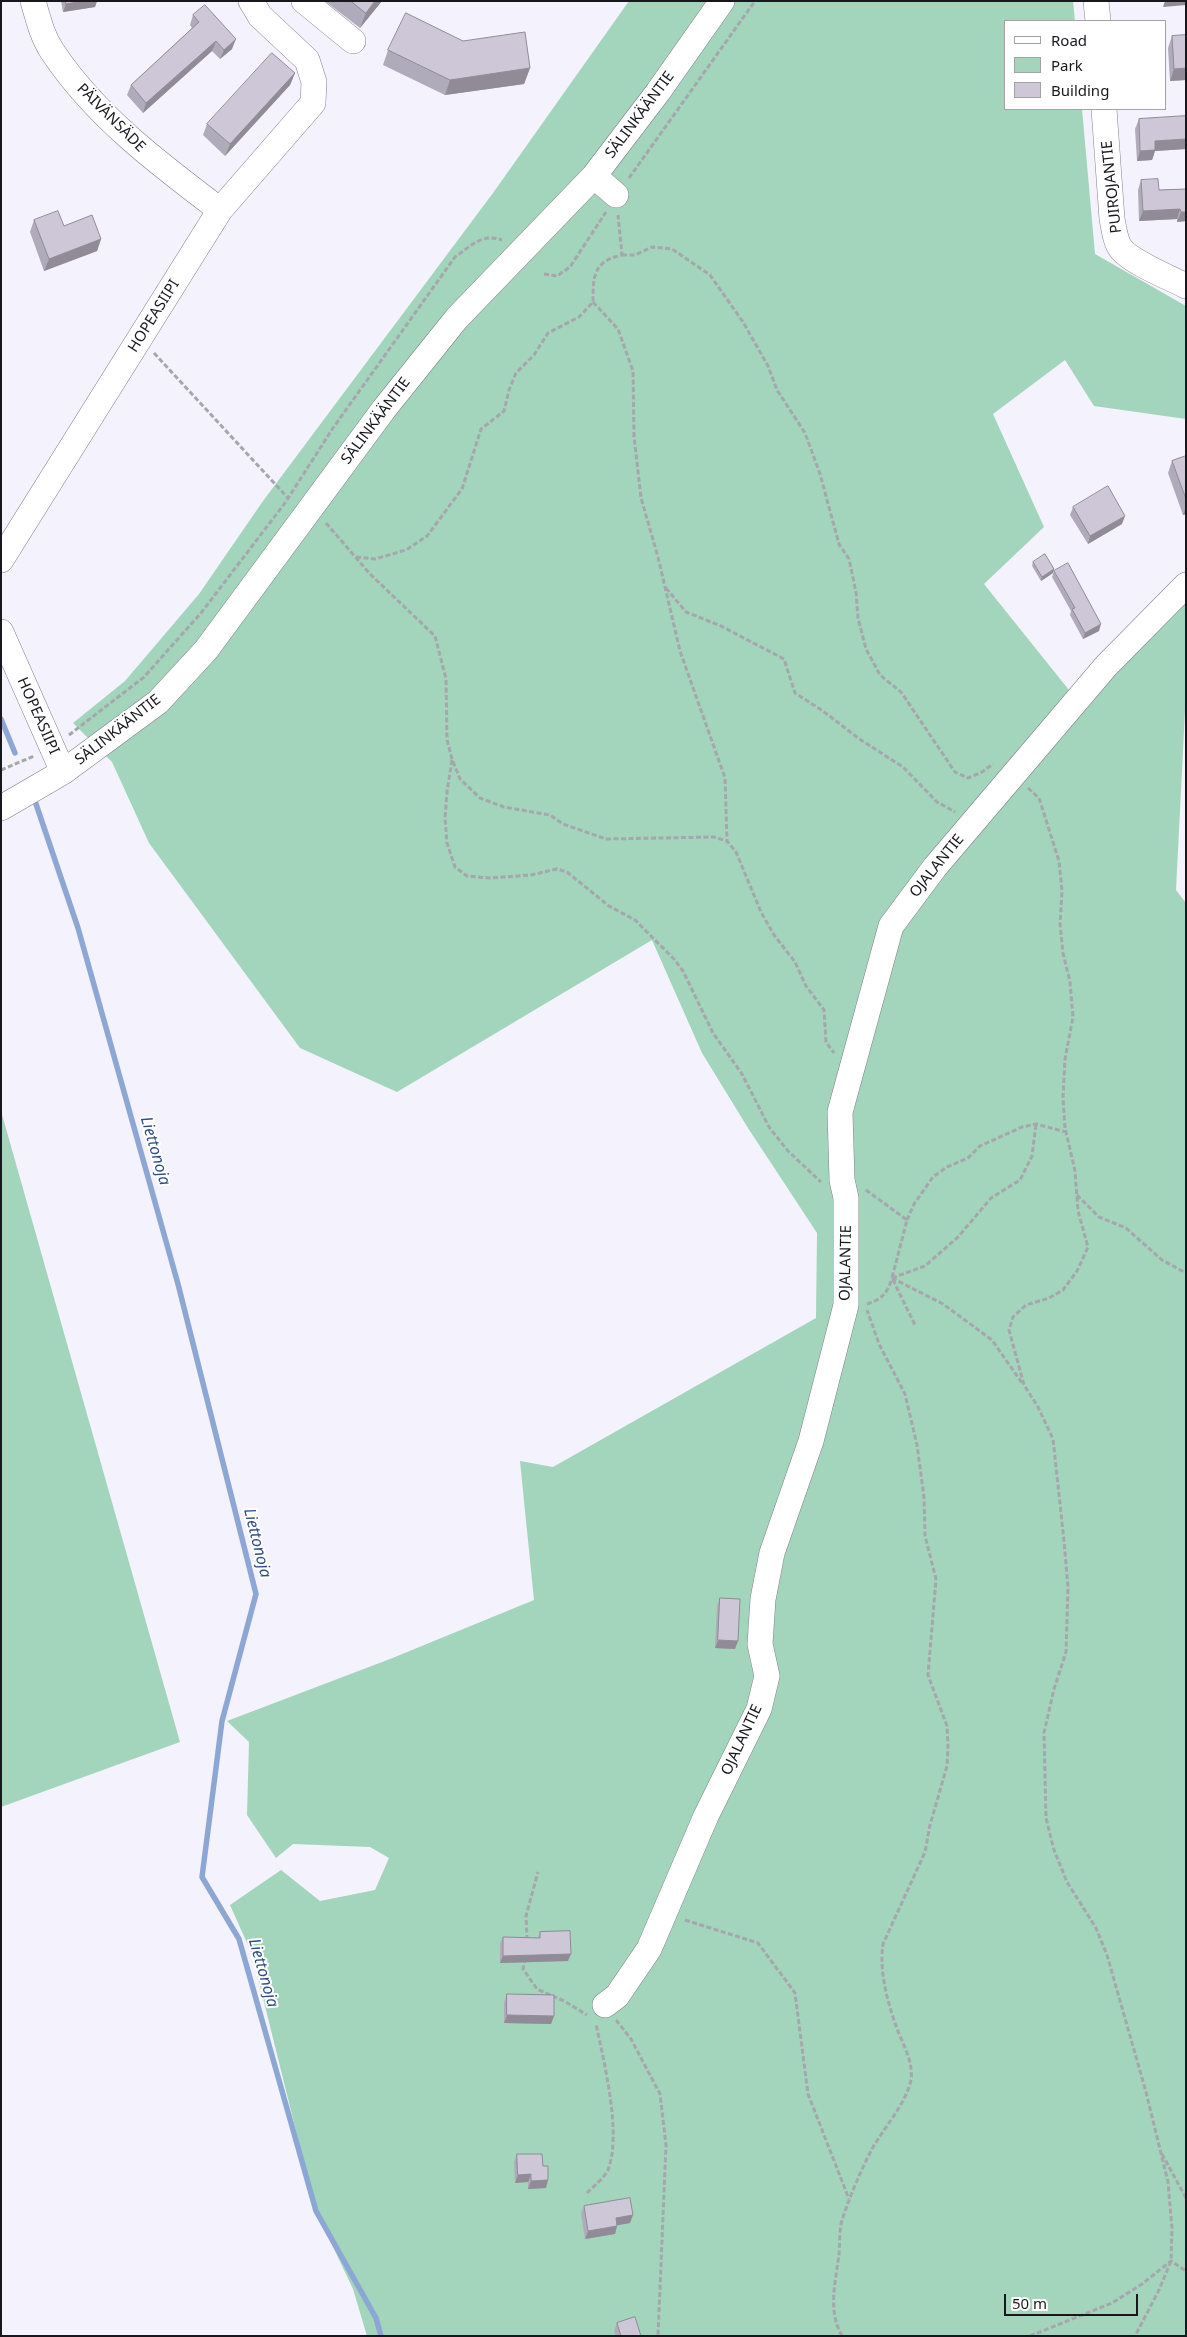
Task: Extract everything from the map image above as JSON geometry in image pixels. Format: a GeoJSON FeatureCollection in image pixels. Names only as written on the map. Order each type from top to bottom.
{"type":"FeatureCollection","features":[{"type":"Feature","properties":{"kind":"street","name":"PÄIVÄNSÄDE"},"geometry":{"type":"LineString","coordinates":[[33,1],[41,28],[52,50],[76,83],[144,152],[220,210]]}},
{"type":"Feature","properties":{"kind":"street","name":"HOPEASIIPI"},"geometry":{"type":"LineString","coordinates":[[1,560],[220,210],[313,103],[314,82],[307,60],[260,16],[251,1]]}},
{"type":"Feature","properties":{"kind":"street"},"geometry":{"type":"LineString","coordinates":[[304,1],[353,41]]}},
{"type":"Feature","properties":{"kind":"street","name":"SÄLINKÄÄNTIE"},"geometry":{"type":"LineString","coordinates":[[1,808],[63,772],[158,702],[206,650],[296,508],[384,409],[457,318],[594,176],[658,92],[722,1]]}},
{"type":"Feature","properties":{"kind":"street"},"geometry":{"type":"LineString","coordinates":[[1096,1],[1098,20]]}},
{"type":"Feature","properties":{"kind":"street","name":"PUIROJANTIE"},"geometry":{"type":"LineString","coordinates":[[1104,110],[1112,219],[1118,242],[1121,248],[1132,258],[1186,286]]}},
{"type":"Feature","properties":{"kind":"street"},"geometry":{"type":"LineString","coordinates":[[594,176],[616,195]]}},
{"type":"Feature","properties":{"kind":"street","name":"OJALANTIE"},"geometry":{"type":"LineString","coordinates":[[600,2013],[617,1996],[649,1949],[706,1816],[759,1709],[767,1676],[760,1644],[763,1598],[772,1553],[856,1305],[844,1189],[840,1112],[849,1073],[891,926],[935,867],[1106,666],[1186,585]]}},
{"type":"Feature","properties":{"kind":"street","name":"HOPEASIIPI"},"geometry":{"type":"LineString","coordinates":[[1,632],[63,772]]}},
{"type":"Feature","properties":{"kind":"path"},"geometry":{"type":"LineString","coordinates":[[544,274],[558,276],[570,267],[616,195],[755,1]]}},
{"type":"Feature","properties":{"kind":"path"},"geometry":{"type":"LineString","coordinates":[[616,195],[622,255]]}},
{"type":"Feature","properties":{"kind":"path"},"geometry":{"type":"LineString","coordinates":[[1,770],[51,748],[97,716],[144,677],[296,508],[333,428],[455,256],[483,238],[491,236],[502,240]]}},
{"type":"Feature","properties":{"kind":"path"},"geometry":{"type":"LineString","coordinates":[[727,841],[725,778],[680,651],[641,498],[634,436],[633,371],[618,329],[593,302],[593,276],[609,258],[635,255],[652,247],[672,250],[710,275],[743,322],[768,366],[777,390],[805,433],[820,474],[839,544],[848,559],[856,592],[858,618],[866,649],[880,675],[901,692],[955,772],[968,778],[982,772],[996,762],[1016,772],[1039,798],[1059,861],[1062,891],[1062,953],[1070,982],[1073,1017],[1066,1059],[1063,1098],[1066,1133],[1075,1171],[1078,1211],[1088,1247],[1077,1271],[1063,1290],[1049,1298],[1026,1305],[1013,1317],[1009,1330],[1024,1385]]}},
{"type":"Feature","properties":{"kind":"path"},"geometry":{"type":"LineString","coordinates":[[355,557],[375,559],[406,550],[427,536],[462,489],[481,430],[504,412],[509,390],[516,373],[534,355],[548,333],[579,317],[593,302]]}},
{"type":"Feature","properties":{"kind":"path"},"geometry":{"type":"LineString","coordinates":[[154,353],[288,498]]}},
{"type":"Feature","properties":{"kind":"path"},"geometry":{"type":"LineString","coordinates":[[296,508],[326,524],[406,610],[435,636],[446,679],[447,740],[452,759],[460,779],[480,798],[504,807],[550,815],[563,824],[606,839],[714,837],[727,841],[736,852],[753,894],[774,935],[795,962],[806,986],[824,1010],[826,1042],[849,1073]]}},
{"type":"Feature","properties":{"kind":"path"},"geometry":{"type":"LineString","coordinates":[[665,587],[686,612],[721,626],[784,659],[795,693],[823,711],[858,738],[903,767],[937,802],[973,822]]}},
{"type":"Feature","properties":{"kind":"path"},"geometry":{"type":"LineString","coordinates":[[452,759],[446,792],[445,818],[447,843],[455,867],[467,876],[490,878],[531,875],[557,868],[567,872],[609,906],[635,920],[674,959],[683,971],[713,1033],[742,1074],[769,1127],[788,1151],[818,1180],[844,1189],[866,1190],[907,1220]]}},
{"type":"Feature","properties":{"kind":"path"},"geometry":{"type":"LineString","coordinates":[[842,2336],[834,2312],[834,2285],[841,2222],[849,2199],[872,2149],[910,2087],[912,2068],[891,2011],[881,1960],[883,1944],[925,1852],[930,1825],[947,1766],[948,1747],[947,1726],[928,1675],[936,1579],[925,1536],[924,1497],[917,1445],[905,1394],[856,1305],[881,1299],[888,1291],[907,1220],[914,1204],[932,1177],[947,1167],[968,1158],[980,1146],[1022,1127],[1036,1124],[1066,1133]]}},
{"type":"Feature","properties":{"kind":"path"},"geometry":{"type":"LineString","coordinates":[[892,1278],[925,1266],[958,1237],[991,1198],[1020,1180],[1032,1156],[1036,1124]]}},
{"type":"Feature","properties":{"kind":"path"},"geometry":{"type":"LineString","coordinates":[[1077,1195],[1099,1218],[1126,1228],[1162,1260],[1186,1273]]}},
{"type":"Feature","properties":{"kind":"path"},"geometry":{"type":"LineString","coordinates":[[892,1278],[915,1325]]}},
{"type":"Feature","properties":{"kind":"path"},"geometry":{"type":"LineString","coordinates":[[892,1278],[942,1304],[992,1340],[1038,1407],[1053,1439],[1068,1587],[1066,1652],[1054,1690],[1044,1733],[1046,1818],[1054,1850],[1067,1882],[1096,1928],[1107,1955],[1146,2092],[1168,2182],[1172,2229],[1171,2261],[1159,2290],[1135,2336]]}},
{"type":"Feature","properties":{"kind":"path"},"geometry":{"type":"LineString","coordinates":[[527,1944],[526,1916],[538,1872]]}},
{"type":"Feature","properties":{"kind":"path"},"geometry":{"type":"LineString","coordinates":[[665,1913],[758,1944],[795,1993],[808,2094],[849,2199]]}},
{"type":"Feature","properties":{"kind":"path"},"geometry":{"type":"LineString","coordinates":[[526,1952],[524,1969],[536,1989],[600,2013],[631,2039],[660,2094],[666,2145],[658,2336]]}},
{"type":"Feature","properties":{"kind":"path"},"geometry":{"type":"LineString","coordinates":[[587,2193],[607,2172],[614,2141],[600,2013]]}},
{"type":"Feature","properties":{"kind":"path"},"geometry":{"type":"LineString","coordinates":[[1159,2149],[1186,2198]]}},
{"type":"Feature","properties":{"kind":"path"},"geometry":{"type":"LineString","coordinates":[[1171,2261],[1186,2271]]}},
{"type":"Feature","properties":{"kind":"path"},"geometry":{"type":"LineString","coordinates":[[1030,2336],[1112,2303],[1142,2284],[1171,2261]]}},
{"type":"Feature","properties":{"kind":"green space"},"geometry":{"type":"Polygon","coordinates":[[[629,1],[1073,1],[1075,20],[1004,20],[1004,110],[1082,110],[1095,254],[1186,306],[1186,419],[1094,406],[1065,360],[993,414],[1044,527],[984,584],[1081,705],[1186,597],[1186,691],[1176,890],[1186,903],[1186,2336],[367,2336],[353,2289],[316,2211],[252,1954],[230,1905],[281,1870],[320,1901],[375,1890],[389,1858],[370,1847],[293,1844],[276,1858],[247,1815],[249,1742],[227,1721],[390,1659],[534,1600],[520,1461],[553,1467],[816,1318],[817,1233],[748,1128],[702,1053],[652,940],[397,1092],[300,1048],[149,843],[112,762],[73,723],[125,681],[199,594],[263,501],[493,193],[629,1]]]}},
{"type":"Feature","properties":{"kind":"green space"},"geometry":{"type":"Polygon","coordinates":[[[1,1111],[180,1742],[1,1807],[1,1111]]]}},
{"type":"Feature","properties":{"kind":"building"},"geometry":{"type":"Polygon","coordinates":[[[66,1],[83,1],[66,4],[66,1]]]}},
{"type":"Feature","properties":{"kind":"building"},"geometry":{"type":"Polygon","coordinates":[[[351,1],[375,1],[366,13],[351,1]]]}},
{"type":"Feature","properties":{"kind":"building"},"geometry":{"type":"Polygon","coordinates":[[[205,5],[236,39],[224,50],[216,41],[146,103],[131,85],[199,22],[193,15],[205,5]]]}},
{"type":"Feature","properties":{"kind":"building"},"geometry":{"type":"Polygon","coordinates":[[[406,13],[463,41],[525,32],[530,68],[450,80],[388,50],[406,13]]]}},
{"type":"Feature","properties":{"kind":"building"},"geometry":{"type":"Polygon","coordinates":[[[1186,35],[1186,68],[1174,69],[1172,36],[1186,35]]]}},
{"type":"Feature","properties":{"kind":"building"},"geometry":{"type":"Polygon","coordinates":[[[272,53],[295,73],[230,144],[207,124],[272,53]]]}},
{"type":"Feature","properties":{"kind":"building"},"geometry":{"type":"Polygon","coordinates":[[[1186,116],[1186,139],[1155,141],[1155,150],[1140,151],[1139,119],[1186,116]]]}},
{"type":"Feature","properties":{"kind":"building"},"geometry":{"type":"Polygon","coordinates":[[[1158,179],[1159,190],[1186,189],[1186,212],[1181,212],[1180,209],[1143,211],[1141,180],[1158,179]]]}},
{"type":"Feature","properties":{"kind":"building"},"geometry":{"type":"Polygon","coordinates":[[[58,211],[64,226],[92,215],[101,239],[49,259],[34,220],[58,211]]]}},
{"type":"Feature","properties":{"kind":"building"},"geometry":{"type":"Polygon","coordinates":[[[1186,456],[1186,499],[1172,461],[1186,456]]]}},
{"type":"Feature","properties":{"kind":"building"},"geometry":{"type":"Polygon","coordinates":[[[1108,486],[1125,516],[1090,536],[1073,507],[1108,486]]]}},
{"type":"Feature","properties":{"kind":"building"},"geometry":{"type":"Polygon","coordinates":[[[1045,554],[1054,569],[1042,577],[1033,562],[1045,554]]]}},
{"type":"Feature","properties":{"kind":"building"},"geometry":{"type":"Polygon","coordinates":[[[1068,563],[1101,624],[1085,633],[1072,609],[1075,608],[1054,571],[1068,563]]]}},
{"type":"Feature","properties":{"kind":"building"},"geometry":{"type":"Polygon","coordinates":[[[720,1598],[740,1599],[738,1641],[718,1640],[720,1598]]]}},
{"type":"Feature","properties":{"kind":"building"},"geometry":{"type":"Polygon","coordinates":[[[570,1931],[571,1954],[503,1956],[503,1937],[540,1938],[540,1932],[570,1931]]]}},
{"type":"Feature","properties":{"kind":"building"},"geometry":{"type":"Polygon","coordinates":[[[507,1994],[554,1995],[554,2016],[507,2015],[507,1994]]]}},
{"type":"Feature","properties":{"kind":"building"},"geometry":{"type":"Polygon","coordinates":[[[517,2154],[542,2154],[543,2166],[548,2166],[548,2180],[531,2181],[531,2174],[518,2175],[517,2154]]]}},
{"type":"Feature","properties":{"kind":"building"},"geometry":{"type":"Polygon","coordinates":[[[630,2198],[633,2215],[616,2218],[617,2226],[588,2231],[584,2206],[630,2198]]]}},
{"type":"Feature","properties":{"kind":"building"},"geometry":{"type":"Polygon","coordinates":[[[635,2317],[641,2336],[621,2336],[617,2323],[635,2317]]]}},
{"type":"Feature","properties":{"kind":"waterway","name":"Liettonoja"},"geometry":{"type":"LineString","coordinates":[[1,719],[15,753]]}},
{"type":"Feature","properties":{"kind":"waterway","name":"Liettonoja"},"geometry":{"type":"LineString","coordinates":[[35,801],[78,928],[178,1284],[256,1594],[222,1721],[202,1877],[239,1939],[316,2211],[376,2318],[381,2336]]}}]}
